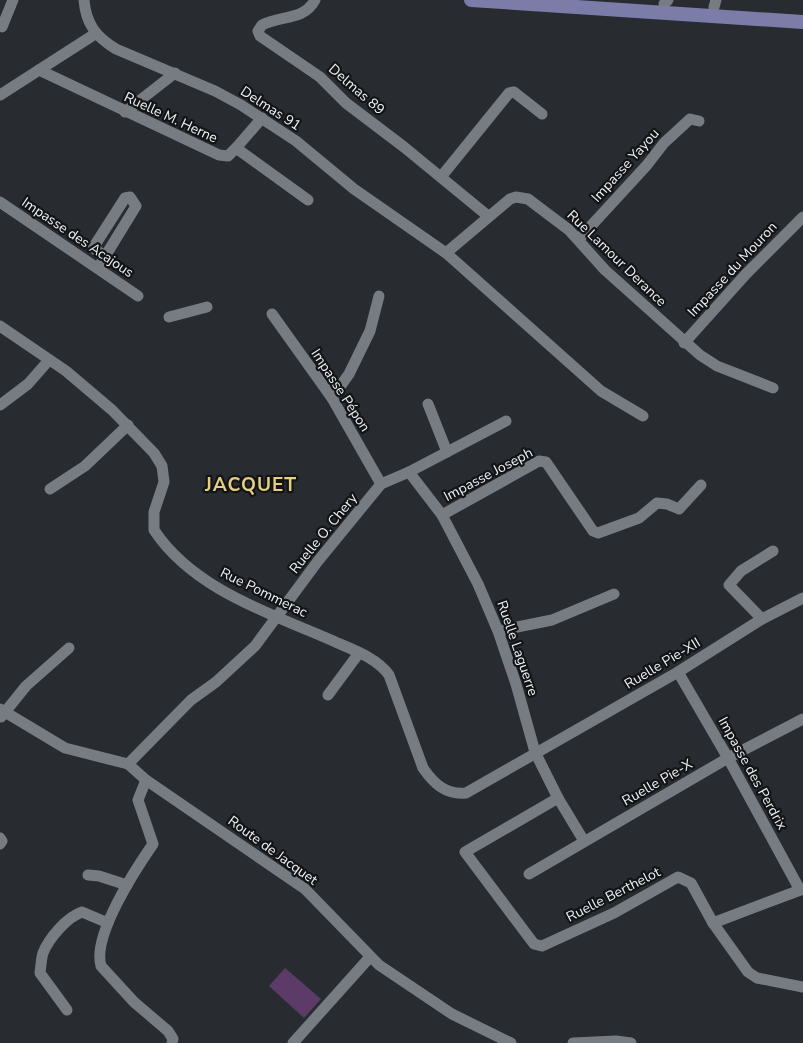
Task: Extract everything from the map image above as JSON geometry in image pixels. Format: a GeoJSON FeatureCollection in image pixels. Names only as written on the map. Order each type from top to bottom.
{"type":"FeatureCollection","features":[{"type":"Feature","properties":{"kind":"main road"},"geometry":{"type":"LineString","coordinates":[[471,0],[803,22]]}},
{"type":"Feature","properties":{"kind":"main road"},"geometry":{"type":"LineString","coordinates":[[592,0],[715,4],[803,14]]}},
{"type":"Feature","properties":{"kind":"street"},"geometry":{"type":"LineString","coordinates":[[2,27],[13,0]]}},
{"type":"Feature","properties":{"kind":"street"},"geometry":{"type":"LineString","coordinates":[[0,95],[95,34],[86,17],[84,0]]}},
{"type":"Feature","properties":{"kind":"street","name":"Delmas 89"},"geometry":{"type":"LineString","coordinates":[[315,0],[311,7],[302,14],[262,25],[258,30],[260,36],[320,77],[346,103],[488,216]]}},
{"type":"Feature","properties":{"kind":"street","name":"Delmas 91"},"geometry":{"type":"LineString","coordinates":[[95,34],[116,49],[215,91],[262,118],[296,141],[377,206],[446,253],[611,399],[643,416]]}},
{"type":"Feature","properties":{"kind":"street","name":"Ruelle M. Herne"},"geometry":{"type":"LineString","coordinates":[[39,70],[222,156],[228,156],[236,148]]}},
{"type":"Feature","properties":{"kind":"street"},"geometry":{"type":"LineString","coordinates":[[125,112],[174,73]]}},
{"type":"Feature","properties":{"kind":"street"},"geometry":{"type":"LineString","coordinates":[[441,177],[509,93],[514,92],[542,114]]}},
{"type":"Feature","properties":{"kind":"street"},"geometry":{"type":"LineString","coordinates":[[262,118],[236,148],[308,200]]}},
{"type":"Feature","properties":{"kind":"street","name":"Impasse Yayou"},"geometry":{"type":"LineString","coordinates":[[579,239],[634,180],[664,143],[690,119],[699,121]]}},
{"type":"Feature","properties":{"kind":"street"},"geometry":{"type":"LineString","coordinates":[[98,268],[106,256],[136,206],[130,197],[124,198],[94,248],[106,256]]}},
{"type":"Feature","properties":{"kind":"street","name":"Rue Lamour Derance"},"geometry":{"type":"LineString","coordinates":[[446,253],[510,199],[522,197],[528,199],[579,239],[605,270],[684,343],[717,366],[774,388]]}},
{"type":"Feature","properties":{"kind":"street","name":"Impasse des Acajous"},"geometry":{"type":"LineString","coordinates":[[0,202],[138,296]]}},
{"type":"Feature","properties":{"kind":"street","name":"Impasse du Mouron"},"geometry":{"type":"LineString","coordinates":[[684,343],[746,274],[803,217]]}},
{"type":"Feature","properties":{"kind":"street"},"geometry":{"type":"LineString","coordinates":[[332,398],[349,374],[370,331],[380,296]]}},
{"type":"Feature","properties":{"kind":"street"},"geometry":{"type":"LineString","coordinates":[[169,317],[207,307]]}},
{"type":"Feature","properties":{"kind":"street","name":"Impasse Pépon"},"geometry":{"type":"LineString","coordinates":[[272,314],[332,398],[381,484]]}},
{"type":"Feature","properties":{"kind":"street","name":"Rue Pommerac"},"geometry":{"type":"LineString","coordinates":[[0,326],[71,375],[128,425],[154,453],[162,466],[164,482],[153,520],[154,530],[174,554],[220,591],[359,653],[384,667],[390,675],[423,768],[431,780],[455,794],[466,793],[535,752]]}},
{"type":"Feature","properties":{"kind":"street"},"geometry":{"type":"LineString","coordinates":[[0,405],[28,384],[49,360]]}},
{"type":"Feature","properties":{"kind":"street"},"geometry":{"type":"LineString","coordinates":[[428,404],[447,452]]}},
{"type":"Feature","properties":{"kind":"street","name":"Ruelle O. Chery"},"geometry":{"type":"LineString","coordinates":[[128,764],[191,700],[216,682],[255,646],[318,561],[381,484],[409,472],[506,421]]}},
{"type":"Feature","properties":{"kind":"street"},"geometry":{"type":"LineString","coordinates":[[50,489],[85,466],[128,425]]}},
{"type":"Feature","properties":{"kind":"street","name":"Impasse Joseph"},"geometry":{"type":"LineString","coordinates":[[442,515],[543,460],[595,533],[639,518],[658,503],[667,504],[679,509],[701,485]]}},
{"type":"Feature","properties":{"kind":"street","name":"Ruelle Laguerre"},"geometry":{"type":"LineString","coordinates":[[409,472],[442,515],[478,584],[498,631],[516,684],[535,752],[558,798],[584,841]]}},
{"type":"Feature","properties":{"kind":"street"},"geometry":{"type":"LineString","coordinates":[[762,619],[729,585],[741,571],[773,551]]}},
{"type":"Feature","properties":{"kind":"street"},"geometry":{"type":"LineString","coordinates":[[498,631],[552,620],[614,594]]}},
{"type":"Feature","properties":{"kind":"street","name":"Ruelle Pie-XII"},"geometry":{"type":"LineString","coordinates":[[535,752],[678,672],[762,619],[803,598]]}},
{"type":"Feature","properties":{"kind":"street"},"geometry":{"type":"LineString","coordinates":[[2,713],[26,686],[69,648]]}},
{"type":"Feature","properties":{"kind":"street"},"geometry":{"type":"LineString","coordinates":[[328,695],[359,653]]}},
{"type":"Feature","properties":{"kind":"street","name":"Impasse des Perdrix"},"geometry":{"type":"LineString","coordinates":[[678,672],[802,890]]}},
{"type":"Feature","properties":{"kind":"street","name":"Route de Jacquet"},"geometry":{"type":"LineString","coordinates":[[2,713],[65,748],[128,764],[146,780],[305,889],[370,957],[452,1014],[500,1040],[511,1043]]}},
{"type":"Feature","properties":{"kind":"street","name":"Ruelle Pie-X"},"geometry":{"type":"LineString","coordinates":[[529,874],[728,758],[803,719]]}},
{"type":"Feature","properties":{"kind":"street"},"geometry":{"type":"LineString","coordinates":[[146,780],[138,800],[152,844],[127,885],[108,923],[98,952],[101,966],[134,1002],[168,1031],[173,1039],[172,1043]]}},
{"type":"Feature","properties":{"kind":"street","name":"Ruelle Berthelot"},"geometry":{"type":"LineString","coordinates":[[558,798],[466,850],[465,855],[534,944],[542,946],[614,913],[678,877],[691,883],[713,923],[753,976],[803,986]]}},
{"type":"Feature","properties":{"kind":"street"},"geometry":{"type":"LineString","coordinates":[[0,838],[2,841],[0,844]]}},
{"type":"Feature","properties":{"kind":"street"},"geometry":{"type":"LineString","coordinates":[[88,876],[99,876],[127,885]]}},
{"type":"Feature","properties":{"kind":"street"},"geometry":{"type":"LineString","coordinates":[[713,923],[802,890]]}},
{"type":"Feature","properties":{"kind":"street"},"geometry":{"type":"LineString","coordinates":[[67,1010],[40,973],[43,953],[57,932],[75,915],[82,912],[108,923]]}},
{"type":"Feature","properties":{"kind":"street"},"geometry":{"type":"LineString","coordinates":[[293,1043],[370,957]]}},
{"type":"Feature","properties":{"kind":"street"},"geometry":{"type":"LineString","coordinates":[[573,1043],[616,1041],[631,1043]]}},
{"type":"Feature","properties":{"kind":"shaded area"},"geometry":{"type":"Polygon","coordinates":[[[285,968],[321,999],[304,1018],[269,986],[285,968]]]}},
{"type":"Feature","properties":{"kind":"district","name":"JACQUET"},"geometry":{"type":"Point","coordinates":[251,484]}}]}
